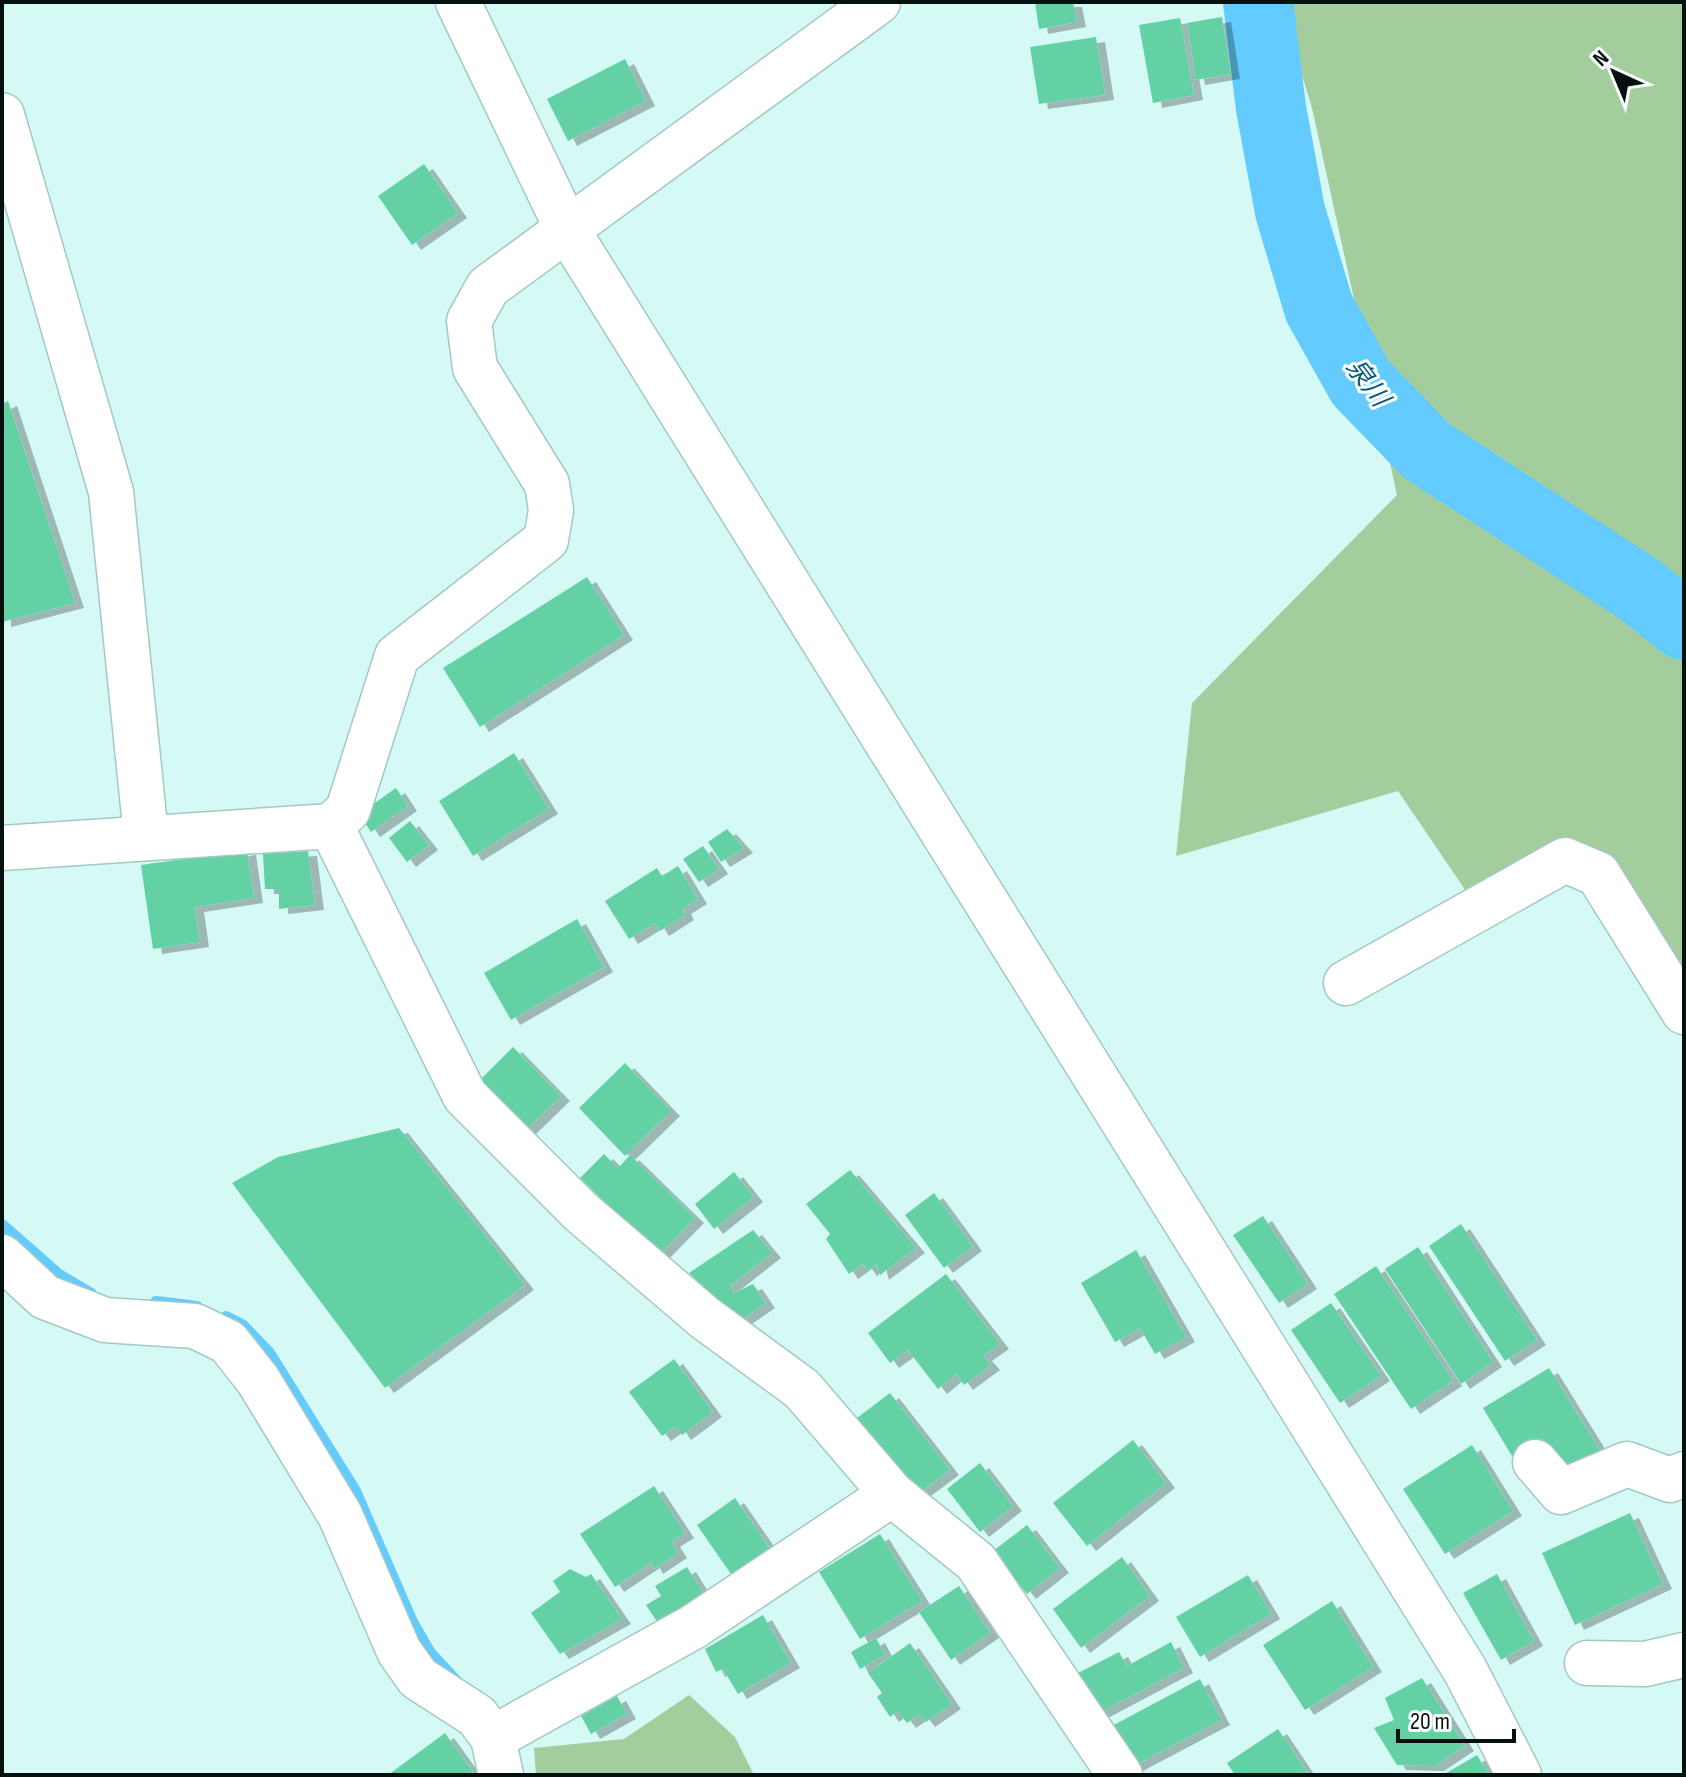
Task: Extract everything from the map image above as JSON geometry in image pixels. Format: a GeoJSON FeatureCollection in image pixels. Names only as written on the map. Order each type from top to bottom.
{"type":"FeatureCollection","features":[{"type":"Feature","properties":{"kind":"street"},"geometry":{"type":"LineString","coordinates":[[458,2],[568,231],[1465,1670],[1519,1775]]}},
{"type":"Feature","properties":{"kind":"street"},"geometry":{"type":"LineString","coordinates":[[2,848],[331,826],[348,810],[397,656],[546,540],[551,510],[547,484],[475,368],[469,321],[488,287],[878,2]]}},
{"type":"Feature","properties":{"kind":"street"},"geometry":{"type":"LineString","coordinates":[[2,115],[111,492],[146,836]]}},
{"type":"Feature","properties":{"kind":"street"},"geometry":{"type":"LineString","coordinates":[[331,826],[465,1096],[581,1212],[705,1318],[802,1389],[892,1494],[976,1562],[1120,1775]]}},
{"type":"Feature","properties":{"kind":"street"},"geometry":{"type":"LineString","coordinates":[[1346,983],[1565,860],[1598,874],[1684,1012]]}},
{"type":"Feature","properties":{"kind":"street"},"geometry":{"type":"LineString","coordinates":[[2,1257],[45,1297],[105,1320],[195,1326],[228,1342],[258,1380],[340,1515],[399,1651],[418,1678],[477,1716],[500,1745],[693,1627],[892,1494]]}},
{"type":"Feature","properties":{"kind":"street"},"geometry":{"type":"LineString","coordinates":[[1535,1462],[1561,1492],[1627,1464],[1670,1480],[1684,1474]]}},
{"type":"Feature","properties":{"kind":"street"},"geometry":{"type":"LineString","coordinates":[[1587,1663],[1645,1664],[1684,1655]]}},
{"type":"Feature","properties":{"kind":"green space"},"geometry":{"type":"Polygon","coordinates":[[[1280,2],[1684,2],[1684,985],[1579,843],[1470,897],[1398,791],[1176,856],[1192,703],[1397,495],[1312,108],[1280,2]]]}},
{"type":"Feature","properties":{"kind":"green space"},"geometry":{"type":"Polygon","coordinates":[[[689,1695],[735,1737],[754,1775],[536,1775],[534,1748],[624,1739],[689,1695]]]}},
{"type":"Feature","properties":{"kind":"building"},"geometry":{"type":"Polygon","coordinates":[[[1035,2],[1073,2],[1077,22],[1039,29],[1035,2]]]}},
{"type":"Feature","properties":{"kind":"building"},"geometry":{"type":"Polygon","coordinates":[[[1222,17],[1231,74],[1196,80],[1187,23],[1222,17]]]}},
{"type":"Feature","properties":{"kind":"building"},"geometry":{"type":"Polygon","coordinates":[[[1180,18],[1194,95],[1153,103],[1139,25],[1180,18]]]}},
{"type":"Feature","properties":{"kind":"building"},"geometry":{"type":"Polygon","coordinates":[[[1096,37],[1105,95],[1039,104],[1030,47],[1096,37]]]}},
{"type":"Feature","properties":{"kind":"building"},"geometry":{"type":"Polygon","coordinates":[[[625,59],[646,101],[568,141],[547,99],[625,59]]]}},
{"type":"Feature","properties":{"kind":"building"},"geometry":{"type":"Polygon","coordinates":[[[424,164],[458,213],[412,245],[378,196],[424,164]]]}},
{"type":"Feature","properties":{"kind":"building"},"geometry":{"type":"Polygon","coordinates":[[[8,401],[75,603],[2,622],[2,404],[8,401]]]}},
{"type":"Feature","properties":{"kind":"building"},"geometry":{"type":"Polygon","coordinates":[[[587,577],[624,635],[480,727],[443,668],[587,577]]]}},
{"type":"Feature","properties":{"kind":"building"},"geometry":{"type":"Polygon","coordinates":[[[514,753],[549,809],[473,856],[439,801],[514,753]]]}},
{"type":"Feature","properties":{"kind":"building"},"geometry":{"type":"Polygon","coordinates":[[[396,788],[408,806],[371,832],[359,814],[396,788]]]}},
{"type":"Feature","properties":{"kind":"building"},"geometry":{"type":"Polygon","coordinates":[[[410,821],[429,845],[407,862],[389,838],[410,821]]]}},
{"type":"Feature","properties":{"kind":"building"},"geometry":{"type":"Polygon","coordinates":[[[727,829],[744,848],[721,862],[708,842],[727,829]]]}},
{"type":"Feature","properties":{"kind":"building"},"geometry":{"type":"Polygon","coordinates":[[[703,846],[719,869],[699,882],[683,859],[703,846]]]}},
{"type":"Feature","properties":{"kind":"building"},"geometry":{"type":"Polygon","coordinates":[[[247,850],[254,898],[195,907],[200,942],[153,949],[141,865],[247,850]]]}},
{"type":"Feature","properties":{"kind":"building"},"geometry":{"type":"Polygon","coordinates":[[[308,851],[315,905],[279,909],[279,889],[265,889],[263,854],[308,851]]]}},
{"type":"Feature","properties":{"kind":"building"},"geometry":{"type":"Polygon","coordinates":[[[678,866],[698,899],[682,909],[685,915],[660,931],[655,923],[629,939],[605,901],[657,868],[662,876],[678,866]]]}},
{"type":"Feature","properties":{"kind":"building"},"geometry":{"type":"Polygon","coordinates":[[[577,919],[604,967],[511,1020],[484,973],[577,919]]]}},
{"type":"Feature","properties":{"kind":"building"},"geometry":{"type":"Polygon","coordinates":[[[513,1047],[561,1096],[526,1130],[479,1081],[513,1047]]]}},
{"type":"Feature","properties":{"kind":"building"},"geometry":{"type":"Polygon","coordinates":[[[625,1063],[671,1111],[625,1156],[579,1108],[625,1063]]]}},
{"type":"Feature","properties":{"kind":"building"},"geometry":{"type":"Polygon","coordinates":[[[399,1128],[525,1285],[385,1388],[232,1183],[278,1157],[399,1128]]]}},
{"type":"Feature","properties":{"kind":"building"},"geometry":{"type":"Polygon","coordinates":[[[604,1154],[618,1168],[630,1155],[695,1218],[659,1255],[580,1178],[604,1154]]]}},
{"type":"Feature","properties":{"kind":"building"},"geometry":{"type":"Polygon","coordinates":[[[850,1170],[916,1248],[880,1275],[877,1264],[868,1271],[863,1264],[849,1274],[826,1239],[830,1234],[806,1204],[850,1170]]]}},
{"type":"Feature","properties":{"kind":"building"},"geometry":{"type":"Polygon","coordinates":[[[734,1172],[754,1197],[714,1229],[695,1204],[734,1172]]]}},
{"type":"Feature","properties":{"kind":"building"},"geometry":{"type":"Polygon","coordinates":[[[934,1193],[973,1246],[944,1268],[905,1215],[934,1193]]]}},
{"type":"Feature","properties":{"kind":"building"},"geometry":{"type":"Polygon","coordinates":[[[1263,1216],[1308,1284],[1279,1303],[1233,1235],[1263,1216]]]}},
{"type":"Feature","properties":{"kind":"building"},"geometry":{"type":"Polygon","coordinates":[[[1461,1224],[1537,1340],[1505,1361],[1429,1246],[1461,1224]]]}},
{"type":"Feature","properties":{"kind":"building"},"geometry":{"type":"Polygon","coordinates":[[[753,1230],[772,1253],[730,1286],[734,1293],[753,1284],[766,1303],[740,1321],[689,1273],[753,1230]]]}},
{"type":"Feature","properties":{"kind":"building"},"geometry":{"type":"Polygon","coordinates":[[[1418,1247],[1493,1362],[1461,1384],[1385,1269],[1418,1247]]]}},
{"type":"Feature","properties":{"kind":"building"},"geometry":{"type":"Polygon","coordinates":[[[1136,1250],[1186,1337],[1155,1354],[1140,1328],[1115,1342],[1081,1283],[1136,1250]]]}},
{"type":"Feature","properties":{"kind":"building"},"geometry":{"type":"Polygon","coordinates":[[[1376,1266],[1453,1381],[1411,1409],[1334,1294],[1376,1266]]]}},
{"type":"Feature","properties":{"kind":"building"},"geometry":{"type":"Polygon","coordinates":[[[946,1274],[1000,1344],[983,1356],[991,1365],[964,1385],[956,1374],[938,1389],[908,1350],[890,1363],[868,1333],[946,1274]]]}},
{"type":"Feature","properties":{"kind":"building"},"geometry":{"type":"Polygon","coordinates":[[[1331,1303],[1381,1376],[1340,1403],[1291,1330],[1331,1303]]]}},
{"type":"Feature","properties":{"kind":"building"},"geometry":{"type":"Polygon","coordinates":[[[674,1359],[713,1412],[682,1435],[676,1426],[662,1436],[629,1392],[674,1359]]]}},
{"type":"Feature","properties":{"kind":"building"},"geometry":{"type":"Polygon","coordinates":[[[1549,1368],[1601,1452],[1564,1474],[1541,1438],[1512,1456],[1483,1408],[1549,1368]]]}},
{"type":"Feature","properties":{"kind":"building"},"geometry":{"type":"Polygon","coordinates":[[[890,1393],[950,1470],[918,1494],[853,1421],[890,1393]]]}},
{"type":"Feature","properties":{"kind":"building"},"geometry":{"type":"Polygon","coordinates":[[[1133,1440],[1166,1483],[1087,1546],[1053,1503],[1133,1440]]]}},
{"type":"Feature","properties":{"kind":"building"},"geometry":{"type":"Polygon","coordinates":[[[1472,1445],[1513,1511],[1445,1554],[1403,1489],[1472,1445]]]}},
{"type":"Feature","properties":{"kind":"building"},"geometry":{"type":"Polygon","coordinates":[[[980,1463],[1013,1506],[980,1532],[947,1489],[980,1463]]]}},
{"type":"Feature","properties":{"kind":"building"},"geometry":{"type":"Polygon","coordinates":[[[654,1486],[685,1533],[671,1542],[678,1553],[654,1569],[651,1563],[615,1587],[580,1534],[654,1486]]]}},
{"type":"Feature","properties":{"kind":"building"},"geometry":{"type":"Polygon","coordinates":[[[735,1498],[773,1553],[735,1580],[697,1525],[735,1498]]]}},
{"type":"Feature","properties":{"kind":"building"},"geometry":{"type":"Polygon","coordinates":[[[1630,1513],[1663,1584],[1575,1625],[1542,1553],[1630,1513]]]}},
{"type":"Feature","properties":{"kind":"building"},"geometry":{"type":"Polygon","coordinates":[[[1027,1525],[1060,1568],[1027,1594],[993,1551],[1027,1525]]]}},
{"type":"Feature","properties":{"kind":"building"},"geometry":{"type":"Polygon","coordinates":[[[880,1534],[922,1601],[860,1639],[819,1572],[880,1534]]]}},
{"type":"Feature","properties":{"kind":"building"},"geometry":{"type":"Polygon","coordinates":[[[1122,1557],[1150,1596],[1081,1648],[1053,1609],[1122,1557]]]}},
{"type":"Feature","properties":{"kind":"building"},"geometry":{"type":"Polygon","coordinates":[[[687,1567],[708,1601],[662,1629],[646,1605],[661,1596],[655,1586],[687,1567]]]}},
{"type":"Feature","properties":{"kind":"building"},"geometry":{"type":"Polygon","coordinates":[[[570,1569],[586,1577],[591,1574],[622,1619],[560,1654],[531,1613],[560,1592],[553,1581],[570,1569]]]}},
{"type":"Feature","properties":{"kind":"building"},"geometry":{"type":"Polygon","coordinates":[[[1497,1574],[1534,1641],[1501,1660],[1463,1593],[1497,1574]]]}},
{"type":"Feature","properties":{"kind":"building"},"geometry":{"type":"Polygon","coordinates":[[[1248,1575],[1271,1614],[1200,1657],[1176,1617],[1248,1575]]]}},
{"type":"Feature","properties":{"kind":"building"},"geometry":{"type":"Polygon","coordinates":[[[959,1586],[990,1633],[951,1660],[919,1612],[959,1586]]]}},
{"type":"Feature","properties":{"kind":"building"},"geometry":{"type":"Polygon","coordinates":[[[1332,1601],[1373,1667],[1305,1710],[1263,1645],[1332,1601]]]}},
{"type":"Feature","properties":{"kind":"building"},"geometry":{"type":"Polygon","coordinates":[[[763,1615],[791,1663],[738,1694],[723,1669],[716,1672],[705,1649],[763,1615]]]}},
{"type":"Feature","properties":{"kind":"building"},"geometry":{"type":"Polygon","coordinates":[[[876,1638],[885,1655],[860,1669],[851,1652],[876,1638]]]}},
{"type":"Feature","properties":{"kind":"building"},"geometry":{"type":"Polygon","coordinates":[[[1171,1642],[1184,1668],[1099,1713],[1078,1673],[1119,1652],[1127,1666],[1171,1642]]]}},
{"type":"Feature","properties":{"kind":"building"},"geometry":{"type":"Polygon","coordinates":[[[910,1643],[952,1704],[926,1722],[920,1714],[907,1723],[898,1711],[890,1717],[877,1697],[882,1693],[868,1673],[910,1643]]]}},
{"type":"Feature","properties":{"kind":"building"},"geometry":{"type":"Polygon","coordinates":[[[1422,1678],[1465,1746],[1435,1766],[1397,1765],[1374,1728],[1394,1720],[1385,1698],[1422,1678]]]}},
{"type":"Feature","properties":{"kind":"building"},"geometry":{"type":"Polygon","coordinates":[[[1200,1679],[1221,1720],[1132,1767],[1110,1727],[1200,1679]]]}},
{"type":"Feature","properties":{"kind":"building"},"geometry":{"type":"Polygon","coordinates":[[[617,1696],[627,1714],[591,1734],[581,1716],[617,1696]]]}},
{"type":"Feature","properties":{"kind":"building"},"geometry":{"type":"Polygon","coordinates":[[[1278,1729],[1309,1775],[1235,1775],[1227,1763],[1278,1729]]]}},
{"type":"Feature","properties":{"kind":"building"},"geometry":{"type":"Polygon","coordinates":[[[445,1733],[473,1772],[468,1775],[388,1775],[445,1733]]]}},
{"type":"Feature","properties":{"kind":"building"},"geometry":{"type":"Polygon","coordinates":[[[1477,1755],[1489,1775],[1443,1775],[1477,1755]]]}},
{"type":"Feature","properties":{"kind":"waterway","name":"泉川"},"geometry":{"type":"LineString","coordinates":[[1258,2],[1271,108],[1290,211],[1319,308],[1361,383],[1427,451],[1640,590],[1684,625]]}},
{"type":"Feature","properties":{"kind":"waterway"},"geometry":{"type":"LineString","coordinates":[[2,1225],[59,1275],[91,1294]]}},
{"type":"Feature","properties":{"kind":"waterway"},"geometry":{"type":"LineString","coordinates":[[156,1302],[197,1307]]}},
{"type":"Feature","properties":{"kind":"waterway"},"geometry":{"type":"LineString","coordinates":[[226,1317],[242,1325],[269,1353],[355,1491],[412,1622],[430,1653],[456,1681]]}}]}
